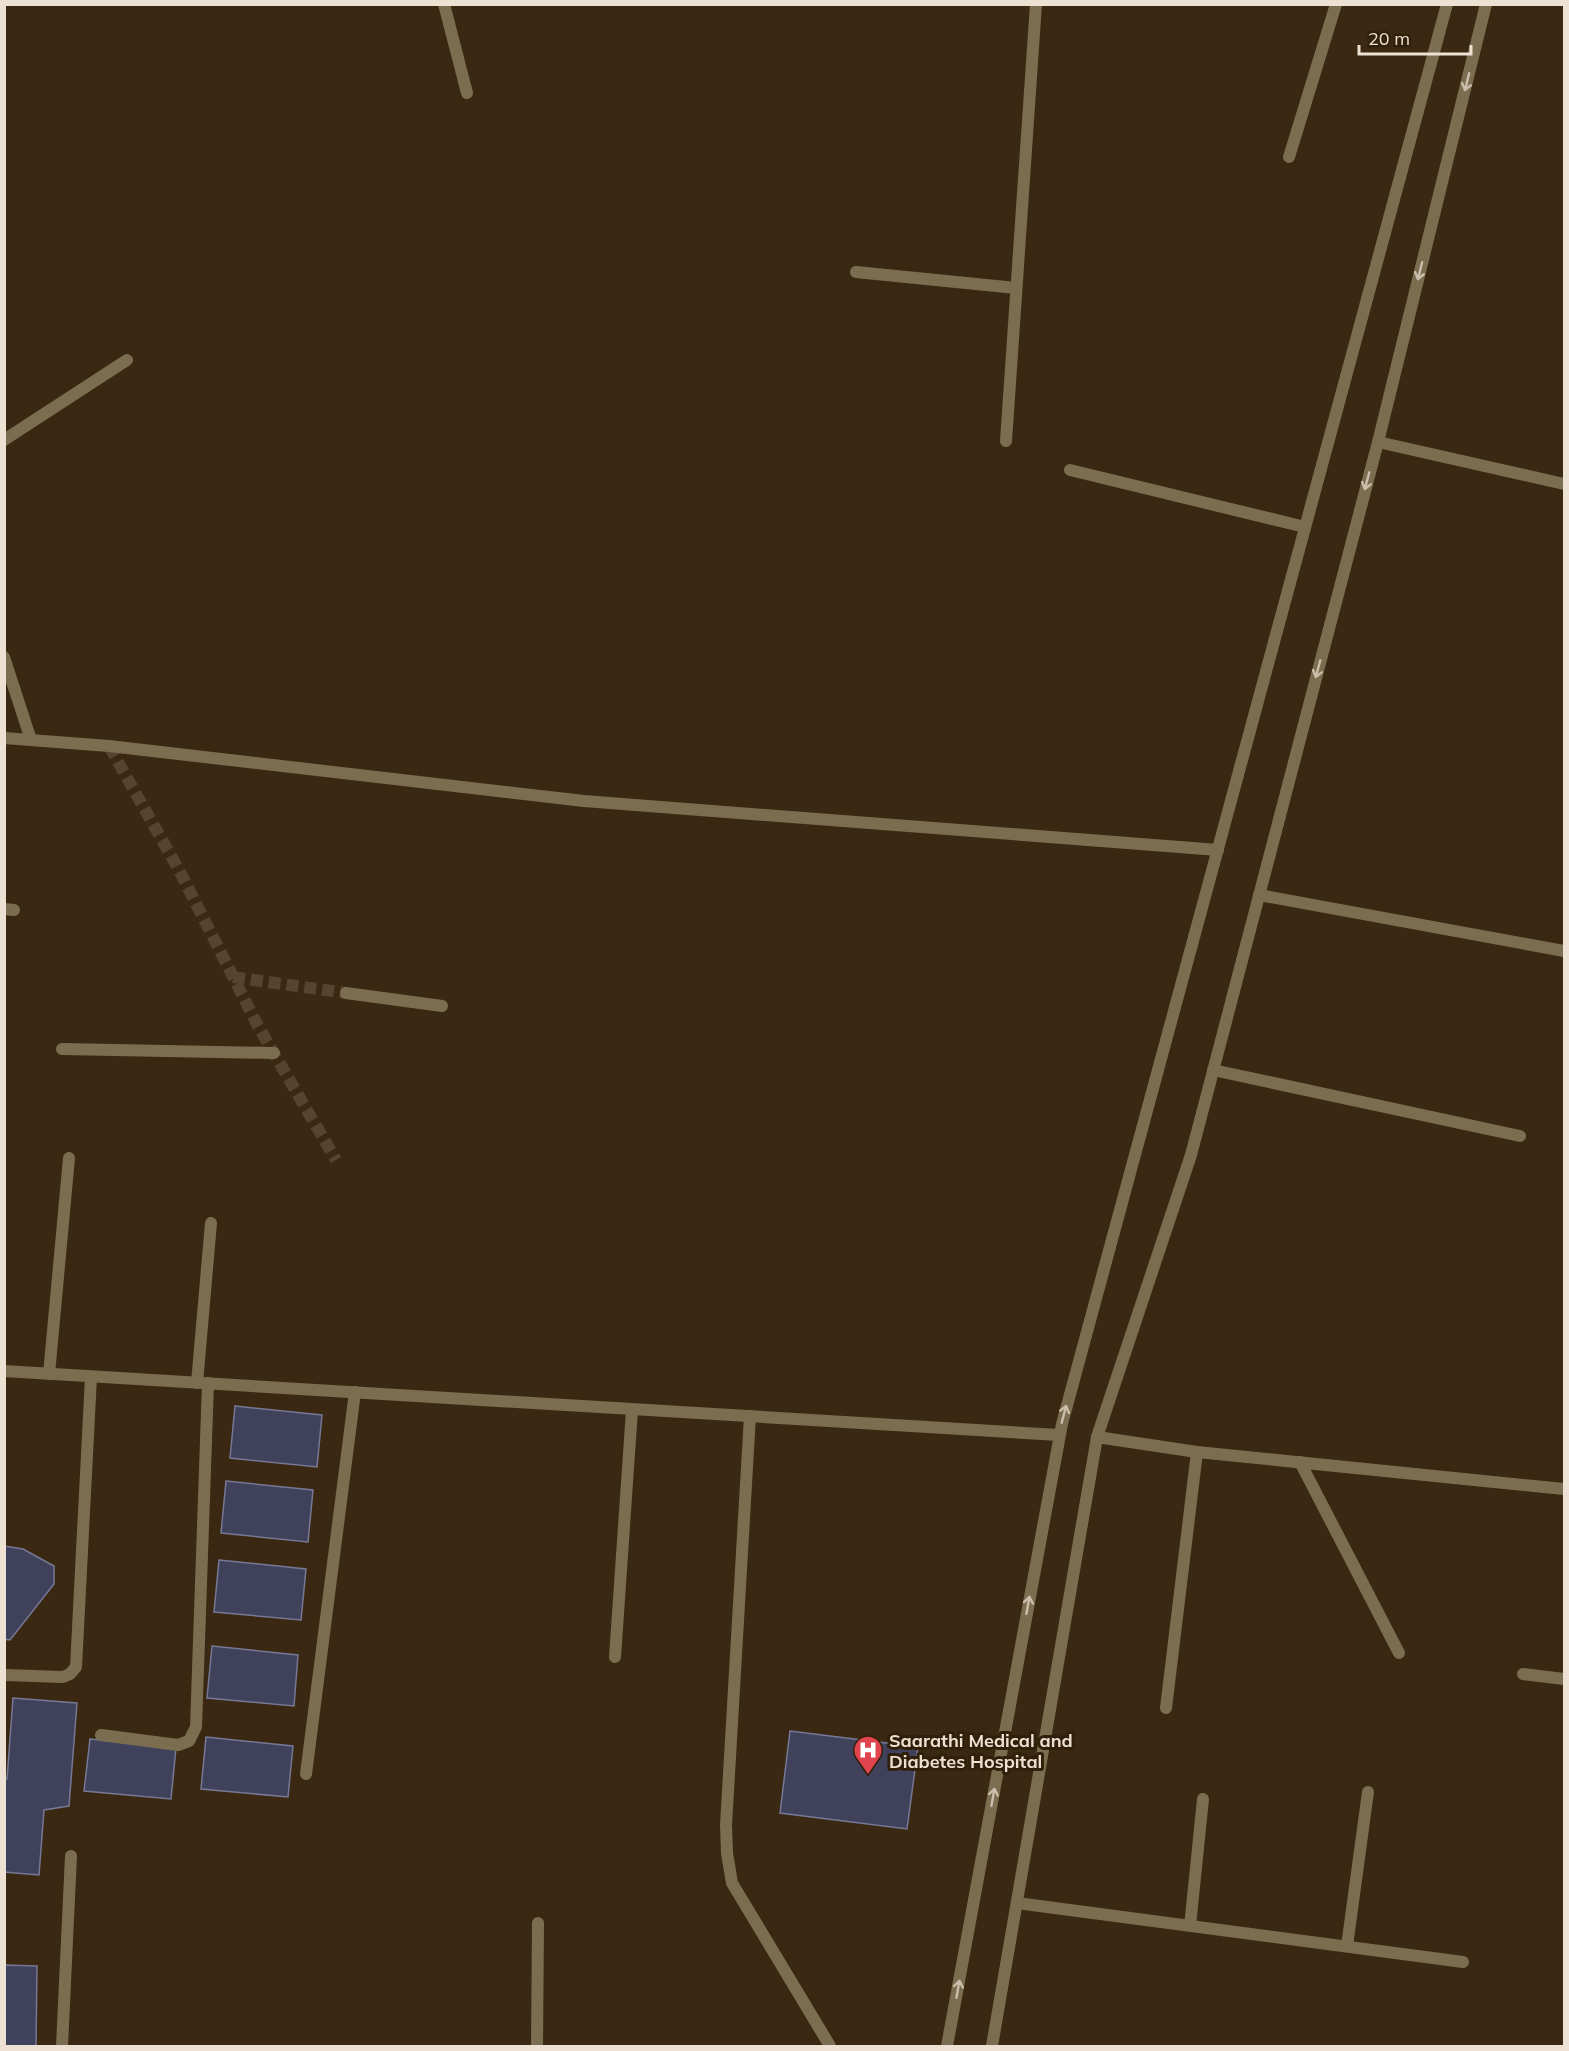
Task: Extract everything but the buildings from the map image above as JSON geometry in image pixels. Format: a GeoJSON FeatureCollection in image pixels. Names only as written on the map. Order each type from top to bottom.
{"type":"FeatureCollection","features":[{"type":"Feature","properties":{"kind":"street"},"geometry":{"type":"LineString","coordinates":[[444,4],[466,93]]}},
{"type":"Feature","properties":{"kind":"street"},"geometry":{"type":"LineString","coordinates":[[1006,441],[1036,4]]}},
{"type":"Feature","properties":{"kind":"street"},"geometry":{"type":"LineString","coordinates":[[1289,157],[1336,4]]}},
{"type":"Feature","properties":{"kind":"street"},"geometry":{"type":"LineString","coordinates":[[947,2046],[1059,1435],[1447,4]]}},
{"type":"Feature","properties":{"kind":"street"},"geometry":{"type":"LineString","coordinates":[[992,2046],[1097,1437],[1186,1171],[1378,442],[1486,4]]}},
{"type":"Feature","properties":{"kind":"street"},"geometry":{"type":"LineString","coordinates":[[856,272],[1016,288]]}},
{"type":"Feature","properties":{"kind":"street"},"geometry":{"type":"LineString","coordinates":[[6,436],[127,360]]}},
{"type":"Feature","properties":{"kind":"street"},"geometry":{"type":"LineString","coordinates":[[1378,442],[1564,484]]}},
{"type":"Feature","properties":{"kind":"street"},"geometry":{"type":"LineString","coordinates":[[1070,470],[1305,527]]}},
{"type":"Feature","properties":{"kind":"street"},"geometry":{"type":"LineString","coordinates":[[4,657],[31,740]]}},
{"type":"Feature","properties":{"kind":"street"},"geometry":{"type":"LineString","coordinates":[[4,738],[109,746],[584,801],[1218,850]]}},
{"type":"Feature","properties":{"kind":"street"},"geometry":{"type":"LineString","coordinates":[[1259,895],[1564,951]]}},
{"type":"Feature","properties":{"kind":"street"},"geometry":{"type":"LineString","coordinates":[[346,993],[442,1006]]}},
{"type":"Feature","properties":{"kind":"street"},"geometry":{"type":"LineString","coordinates":[[62,1048],[274,1053]]}},
{"type":"Feature","properties":{"kind":"street"},"geometry":{"type":"LineString","coordinates":[[1213,1070],[1521,1136]]}},
{"type":"Feature","properties":{"kind":"street"},"geometry":{"type":"LineString","coordinates":[[49,1374],[69,1158]]}},
{"type":"Feature","properties":{"kind":"street"},"geometry":{"type":"LineString","coordinates":[[101,1736],[178,1745],[189,1741],[196,1727],[203,1383],[211,1223]]}},
{"type":"Feature","properties":{"kind":"street"},"geometry":{"type":"LineString","coordinates":[[4,1371],[1059,1435]]}},
{"type":"Feature","properties":{"kind":"street"},"geometry":{"type":"LineString","coordinates":[[4,1675],[63,1677],[70,1674],[76,1666],[91,1377]]}},
{"type":"Feature","properties":{"kind":"street"},"geometry":{"type":"LineString","coordinates":[[306,1774],[355,1392]]}},
{"type":"Feature","properties":{"kind":"street"},"geometry":{"type":"LineString","coordinates":[[615,1657],[632,1410]]}},
{"type":"Feature","properties":{"kind":"street"},"geometry":{"type":"LineString","coordinates":[[750,1416],[726,1825],[727,1853],[732,1884],[830,2046]]}},
{"type":"Feature","properties":{"kind":"street"},"geometry":{"type":"LineString","coordinates":[[1097,1437],[1197,1452],[1564,1489]]}},
{"type":"Feature","properties":{"kind":"street"},"geometry":{"type":"LineString","coordinates":[[1166,1708],[1197,1452]]}},
{"type":"Feature","properties":{"kind":"street"},"geometry":{"type":"LineString","coordinates":[[1300,1462],[1399,1653]]}},
{"type":"Feature","properties":{"kind":"street"},"geometry":{"type":"LineString","coordinates":[[1523,1674],[1564,1679]]}},
{"type":"Feature","properties":{"kind":"street"},"geometry":{"type":"LineString","coordinates":[[1347,1947],[1368,1792]]}},
{"type":"Feature","properties":{"kind":"street"},"geometry":{"type":"LineString","coordinates":[[1190,1926],[1203,1799]]}},
{"type":"Feature","properties":{"kind":"street"},"geometry":{"type":"LineString","coordinates":[[62,2046],[71,1856]]}},
{"type":"Feature","properties":{"kind":"street"},"geometry":{"type":"LineString","coordinates":[[1017,1903],[1463,1962]]}},
{"type":"Feature","properties":{"kind":"street"},"geometry":{"type":"LineString","coordinates":[[537,2046],[538,1923]]}},
{"type":"Feature","properties":{"kind":"tunnel"},"geometry":{"type":"LineString","coordinates":[[109,746],[179,870],[258,1026],[336,1160]]}},
{"type":"Feature","properties":{"kind":"tunnel"},"geometry":{"type":"LineString","coordinates":[[233,977],[346,993]]}},
{"type":"Feature","properties":{"kind":"place","name":"Saarathi Medical and Diabetes Hospital"},"geometry":{"type":"Point","coordinates":[868,1776]}}]}
